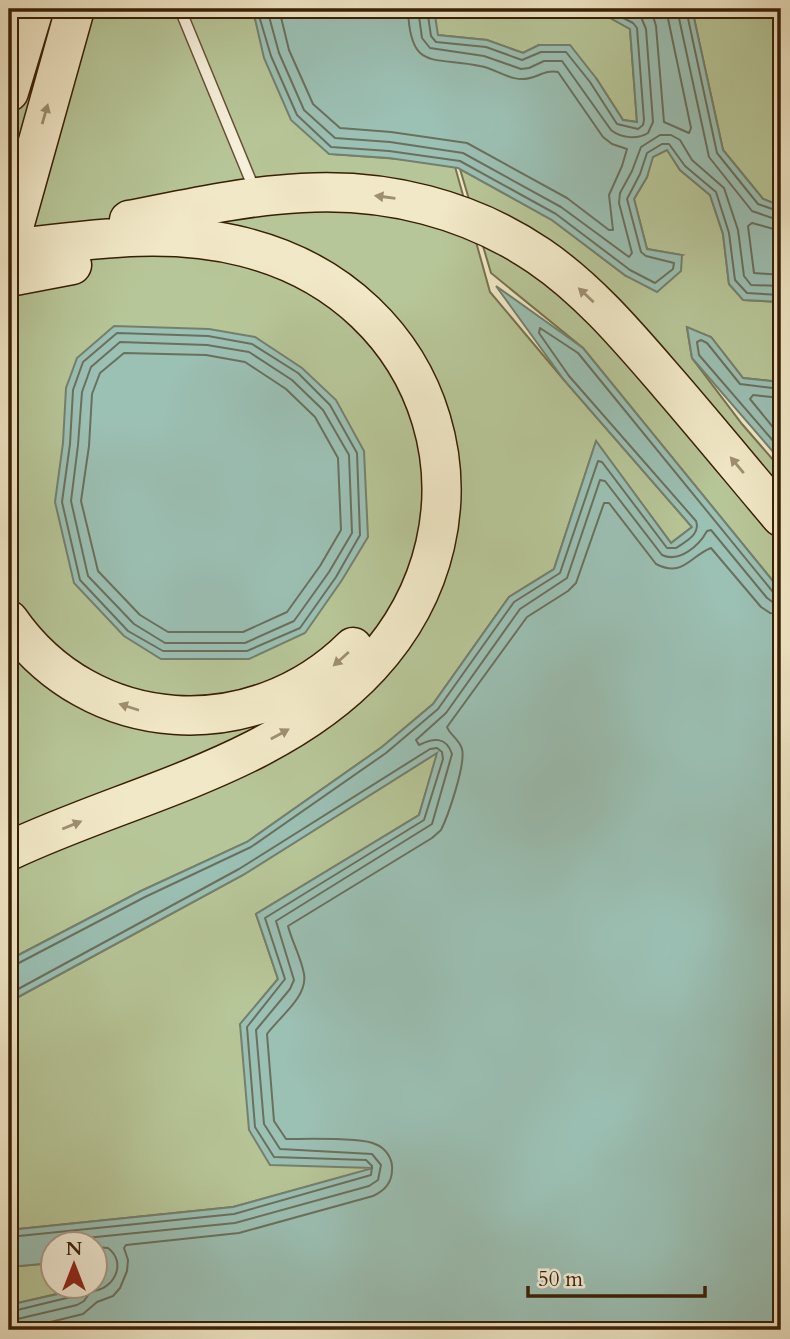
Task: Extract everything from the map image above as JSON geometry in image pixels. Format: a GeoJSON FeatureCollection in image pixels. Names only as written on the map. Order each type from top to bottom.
{"type":"FeatureCollection","features":[{"type":"Feature","properties":{"kind":"highway"},"geometry":{"type":"LineString","coordinates":[[9,92],[34,9]]}},
{"type":"Feature","properties":{"kind":"highway"},"geometry":{"type":"LineString","coordinates":[[9,247],[75,9]]}},
{"type":"Feature","properties":{"kind":"highway"},"geometry":{"type":"LineString","coordinates":[[9,247],[84,228],[258,197],[327,193],[401,199],[466,218],[522,246],[575,286],[635,345],[781,517]]}},
{"type":"Feature","properties":{"kind":"highway"},"geometry":{"type":"LineString","coordinates":[[9,247],[118,237],[184,237],[246,247],[290,262],[331,284],[364,310],[402,356],[419,387],[433,424],[439,452],[442,498],[438,536],[428,572],[414,605],[393,639],[368,668],[322,709],[283,733],[216,767],[9,851]]}},
{"type":"Feature","properties":{"kind":"highway"},"geometry":{"type":"LineString","coordinates":[[9,277],[71,265],[120,260],[195,262],[270,280],[310,299],[360,340],[385,375],[396,395],[411,436],[418,491],[415,524],[407,560],[392,594],[373,625],[354,647],[326,672],[300,688],[263,704],[223,714],[182,716],[161,715],[122,705],[83,688],[48,664],[31,649],[9,620]]}},
{"type":"Feature","properties":{"kind":"lane"},"geometry":{"type":"LineString","coordinates":[[180,9],[258,197]]}},
{"type":"Feature","properties":{"kind":"green space"},"geometry":{"type":"Polygon","coordinates":[[[9,9],[249,9],[332,154],[454,163],[490,292],[692,527],[671,543],[596,442],[554,569],[509,597],[433,704],[382,747],[247,842],[141,891],[9,960],[9,9]]]}},
{"type":"Feature","properties":{"kind":"green space"},"geometry":{"type":"Polygon","coordinates":[[[434,9],[594,9],[630,29],[637,122],[623,120],[596,78],[539,45],[523,53],[487,40],[437,35],[434,9]]]}},
{"type":"Feature","properties":{"kind":"green space"},"geometry":{"type":"Polygon","coordinates":[[[692,9],[781,9],[781,206],[763,199],[723,150],[692,9]]]}},
{"type":"Feature","properties":{"kind":"green space"},"geometry":{"type":"Polygon","coordinates":[[[667,149],[680,170],[710,195],[723,234],[729,284],[744,300],[781,302],[781,382],[743,378],[711,337],[687,328],[692,358],[742,424],[781,469],[781,591],[583,348],[491,273],[460,169],[552,220],[626,276],[682,255],[647,249],[634,199],[647,177],[652,157],[667,149]]]}},
{"type":"Feature","properties":{"kind":"green space"},"geometry":{"type":"Polygon","coordinates":[[[438,752],[419,815],[256,914],[278,979],[240,1025],[376,1168],[233,1207],[9,1230],[9,1002],[243,875],[438,752]]]}},
{"type":"Feature","properties":{"kind":"green space"},"geometry":{"type":"Polygon","coordinates":[[[38,1264],[38,1298],[9,1305],[9,1267],[38,1264]]]}},
{"type":"Feature","properties":{"kind":"water"},"geometry":{"type":"Polygon","coordinates":[[[249,9],[434,9],[438,35],[487,40],[523,53],[539,45],[570,45],[596,78],[623,120],[637,122],[630,29],[594,9],[692,9],[723,150],[763,199],[781,206],[781,302],[743,300],[729,284],[723,234],[710,195],[680,170],[667,150],[653,157],[647,177],[634,199],[647,249],[682,255],[681,271],[657,292],[626,276],[552,220],[458,168],[389,158],[329,154],[291,120],[264,58],[255,19],[249,9]]]}},
{"type":"Feature","properties":{"kind":"water"},"geometry":{"type":"Polygon","coordinates":[[[496,286],[583,348],[781,591],[781,1330],[9,1330],[9,1305],[38,1299],[108,1300],[108,1230],[38,1230],[38,1264],[9,1267],[9,1230],[233,1207],[373,1168],[270,1165],[249,1130],[240,1024],[278,979],[256,914],[419,815],[437,753],[243,875],[9,1002],[9,960],[141,891],[247,842],[382,747],[433,704],[509,597],[554,569],[596,441],[671,543],[692,527],[564,380],[496,286]]]}},
{"type":"Feature","properties":{"kind":"water"},"geometry":{"type":"Polygon","coordinates":[[[114,326],[209,329],[255,337],[302,368],[336,400],[364,451],[368,537],[305,633],[249,659],[161,659],[124,636],[74,583],[55,502],[63,443],[66,388],[77,358],[114,326]]]}},
{"type":"Feature","properties":{"kind":"water"},"geometry":{"type":"Polygon","coordinates":[[[687,327],[711,337],[743,378],[781,382],[781,461],[692,358],[687,327]]]}}]}
